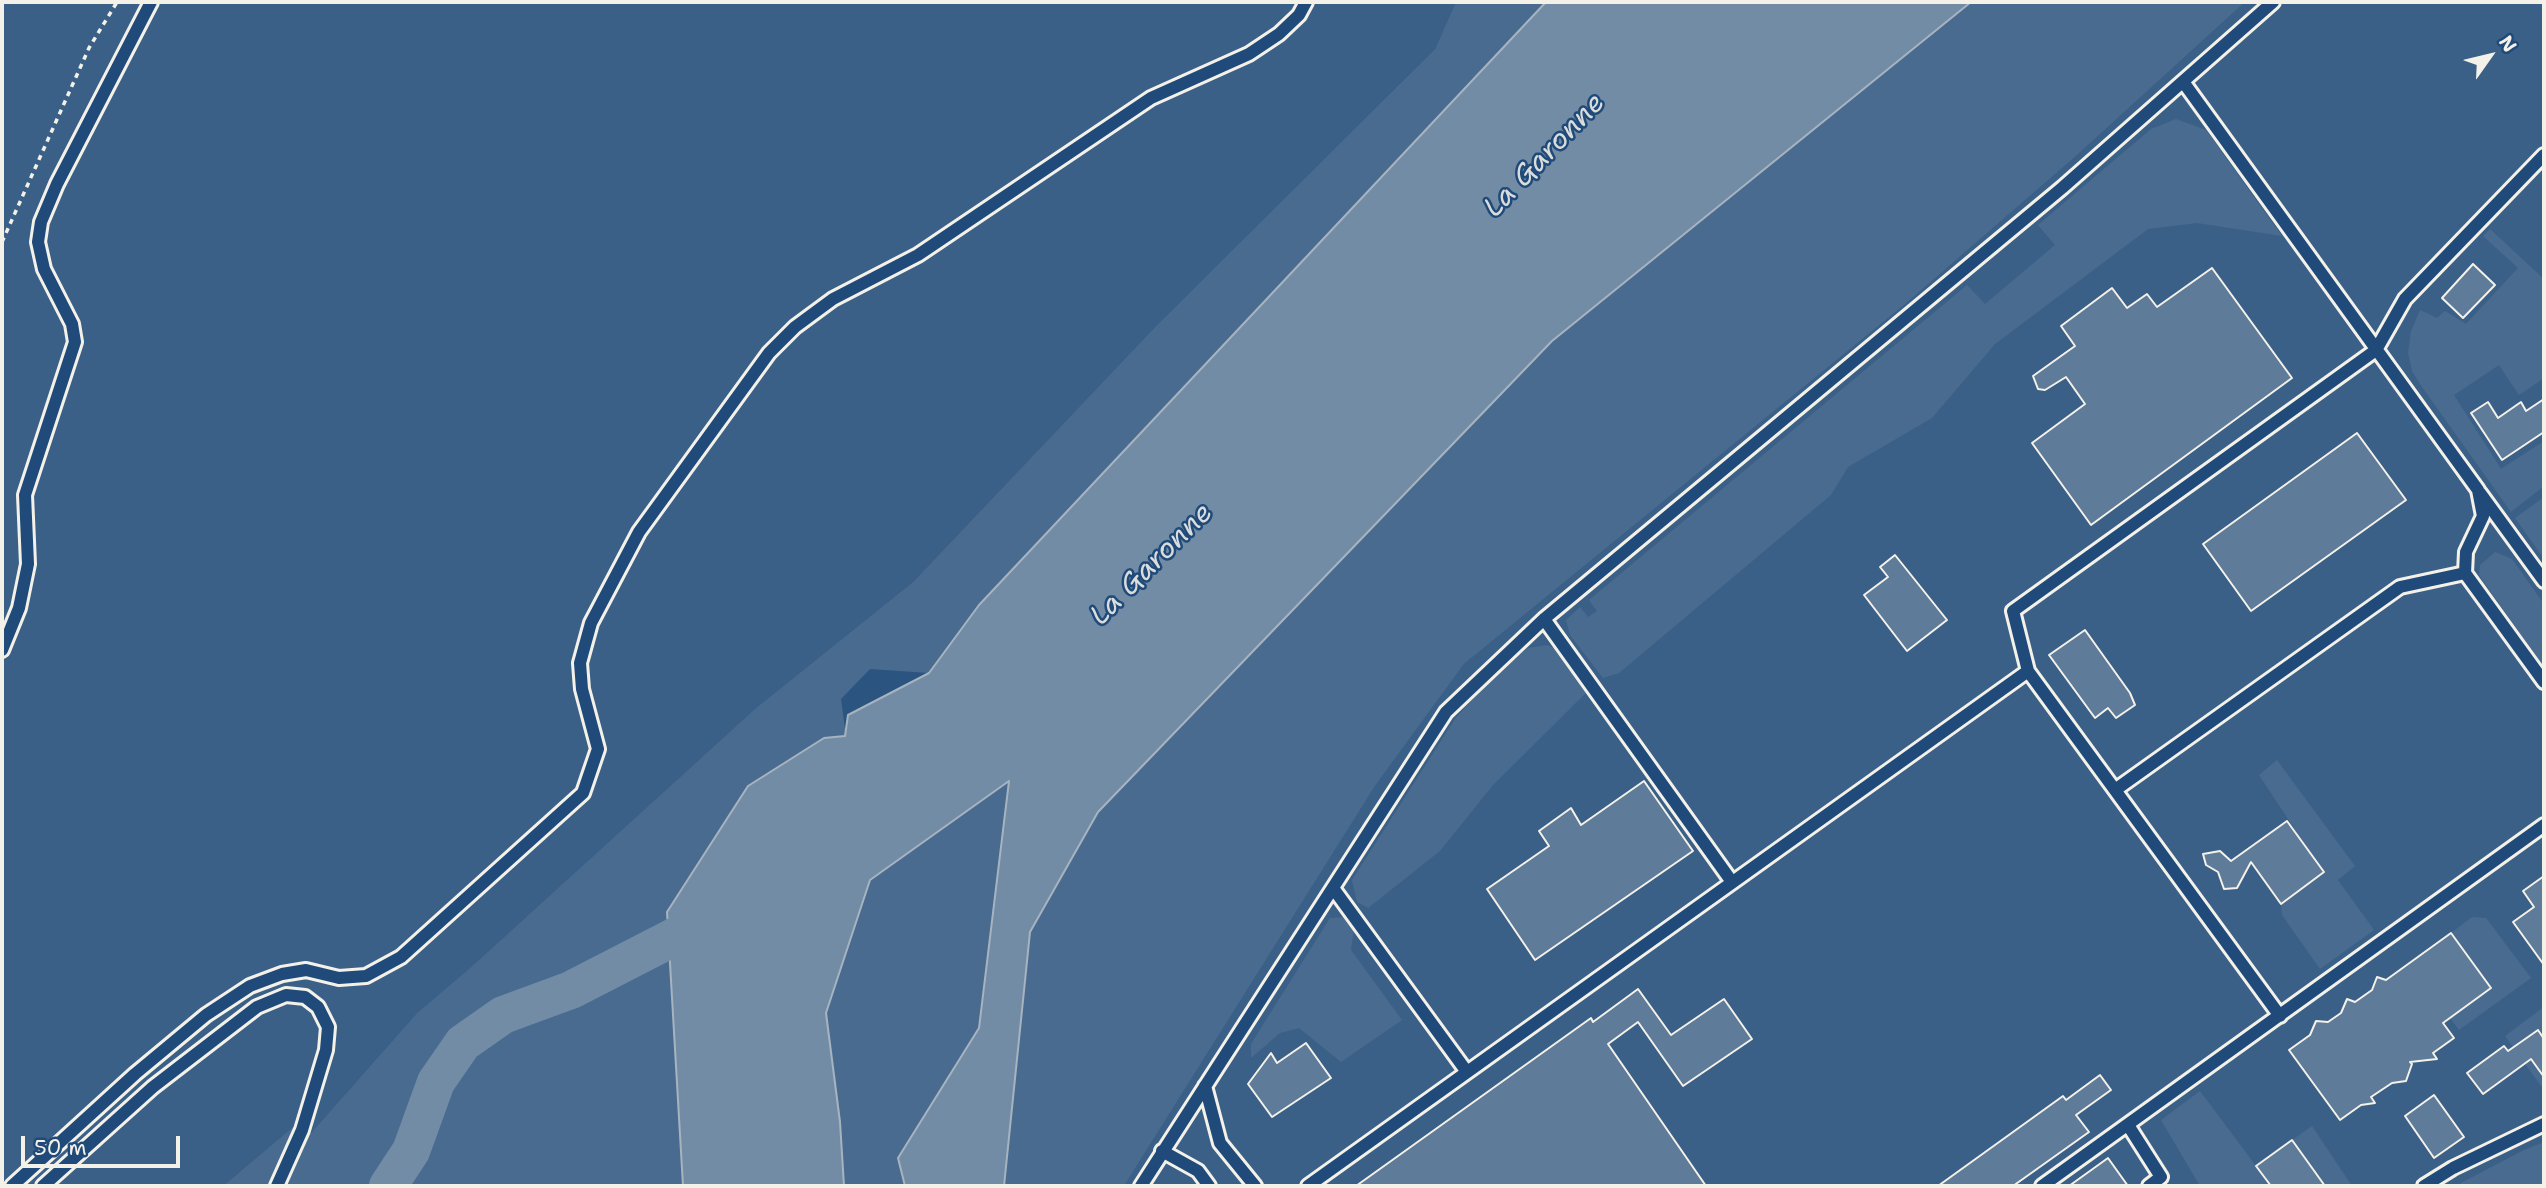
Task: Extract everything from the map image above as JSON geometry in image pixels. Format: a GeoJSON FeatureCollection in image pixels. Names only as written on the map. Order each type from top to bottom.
{"type":"FeatureCollection","features":[{"type":"Feature","properties":{"kind":"lane"},"geometry":{"type":"LineString","coordinates":[[2,650],[19,608],[28,564],[25,495],[75,342],[72,324],[44,269],[38,242],[41,222],[57,184],[151,2]]}},
{"type":"Feature","properties":{"kind":"lane"},"geometry":{"type":"LineString","coordinates":[[12,1186],[135,1074],[206,1015],[250,986],[282,974],[306,970],[339,978],[366,976],[401,957],[583,793],[598,749],[582,689],[580,663],[591,623],[639,532],[769,353],[795,327],[833,299],[918,255],[1150,98],[1249,54],[1279,34],[1299,15],[1306,2]]}},
{"type":"Feature","properties":{"kind":"lane"},"geometry":{"type":"LineString","coordinates":[[1141,1186],[1446,712],[1544,619],[2062,188],[2273,2]]}},
{"type":"Feature","properties":{"kind":"lane"},"geometry":{"type":"LineString","coordinates":[[2184,83],[2544,581]]}},
{"type":"Feature","properties":{"kind":"lane"},"geometry":{"type":"LineString","coordinates":[[2280,1016],[2028,671],[2013,611],[2376,349],[2405,299],[2544,155]]}},
{"type":"Feature","properties":{"kind":"lane"},"geometry":{"type":"LineString","coordinates":[[2478,490],[2483,516],[2466,552],[2465,573],[2544,682]]}},
{"type":"Feature","properties":{"kind":"lane"},"geometry":{"type":"LineString","coordinates":[[2115,790],[2400,587],[2465,573]]}},
{"type":"Feature","properties":{"kind":"lane"},"geometry":{"type":"LineString","coordinates":[[1544,619],[1732,882]]}},
{"type":"Feature","properties":{"kind":"lane"},"geometry":{"type":"LineString","coordinates":[[1308,1186],[2028,671]]}},
{"type":"Feature","properties":{"kind":"lane"},"geometry":{"type":"LineString","coordinates":[[2042,1186],[2544,825]]}},
{"type":"Feature","properties":{"kind":"lane"},"geometry":{"type":"LineString","coordinates":[[1332,888],[1466,1073]]}},
{"type":"Feature","properties":{"kind":"lane"},"geometry":{"type":"LineString","coordinates":[[43,1186],[153,1087],[257,1007],[286,995],[305,997],[318,1007],[328,1027],[326,1050],[302,1130],[277,1186]]}},
{"type":"Feature","properties":{"kind":"lane"},"geometry":{"type":"LineString","coordinates":[[1205,1086],[1220,1143],[1255,1186]]}},
{"type":"Feature","properties":{"kind":"lane"},"geometry":{"type":"LineString","coordinates":[[2424,1186],[2453,1168],[2544,1124]]}},
{"type":"Feature","properties":{"kind":"lane"},"geometry":{"type":"LineString","coordinates":[[2128,1125],[2161,1177],[2149,1186]]}},
{"type":"Feature","properties":{"kind":"lane"},"geometry":{"type":"LineString","coordinates":[[1162,1151],[1198,1171],[1209,1186]]}},
{"type":"Feature","properties":{"kind":"path"},"geometry":{"type":"LineString","coordinates":[[2,242],[89,48],[117,2]]}},
{"type":"Feature","properties":{"kind":"shaded area"},"geometry":{"type":"Polygon","coordinates":[[[2,2],[1456,2],[1435,49],[1156,326],[913,582],[756,708],[417,1013],[311,1133],[293,1127],[223,1186],[2,1186],[2,2]]]}},
{"type":"Feature","properties":{"kind":"shaded area"},"geometry":{"type":"Polygon","coordinates":[[[1456,2],[1546,2],[979,605],[929,673],[870,669],[841,699],[846,736],[667,912],[683,1186],[223,1186],[293,1127],[311,1133],[417,1013],[756,708],[913,582],[1156,326],[1435,49],[1456,2]]]}},
{"type":"Feature","properties":{"kind":"shaded area"},"geometry":{"type":"Polygon","coordinates":[[[1971,2],[2245,2],[2076,156],[1904,305],[1464,664],[1375,786],[1124,1186],[1004,1186],[1030,932],[1098,812],[1552,341],[1971,2]]]}},
{"type":"Feature","properties":{"kind":"shaded area"},"geometry":{"type":"Polygon","coordinates":[[[2245,2],[2544,2],[2544,1142],[2455,1186],[1124,1186],[1375,786],[1464,664],[1904,305],[2076,156],[2245,2]]]}},
{"type":"Feature","properties":{"kind":"shaded area"},"geometry":{"type":"Polygon","coordinates":[[[2176,119],[2206,130],[2282,236],[2197,223],[2148,229],[1995,344],[1932,418],[1848,467],[1831,495],[1619,673],[1603,678],[1570,635],[1566,620],[1580,607],[1588,617],[1597,611],[1589,600],[1967,285],[1985,304],[2055,245],[2038,225],[2151,129],[2176,119]]]}},
{"type":"Feature","properties":{"kind":"shaded area"},"geometry":{"type":"Polygon","coordinates":[[[2490,229],[2544,279],[2544,378],[2519,395],[2499,365],[2454,395],[2501,469],[2544,441],[2544,486],[2511,512],[2422,387],[2412,371],[2408,353],[2411,331],[2420,310],[2437,318],[2445,311],[2466,324],[2518,268],[2483,236],[2490,229]]]}},
{"type":"Feature","properties":{"kind":"shaded area"},"geometry":{"type":"Polygon","coordinates":[[[2544,497],[2544,559],[2515,518],[2544,497]]]}},
{"type":"Feature","properties":{"kind":"shaded area"},"geometry":{"type":"Polygon","coordinates":[[[2495,552],[2512,559],[2544,604],[2544,668],[2479,575],[2480,565],[2495,552]]]}},
{"type":"Feature","properties":{"kind":"shaded area"},"geometry":{"type":"Polygon","coordinates":[[[1547,645],[1562,651],[1589,690],[1493,785],[1440,851],[1368,908],[1357,902],[1352,880],[1455,719],[1493,676],[1528,648],[1547,645]]]}},
{"type":"Feature","properties":{"kind":"shaded area"},"geometry":{"type":"Polygon","coordinates":[[[2277,760],[2355,866],[2338,880],[2374,930],[2320,969],[2282,915],[2281,904],[2323,872],[2259,775],[2277,760]]]}},
{"type":"Feature","properties":{"kind":"shaded area"},"geometry":{"type":"Polygon","coordinates":[[[1010,781],[979,1028],[898,1158],[905,1186],[844,1186],[840,1122],[826,1013],[870,880],[1010,781]]]}},
{"type":"Feature","properties":{"kind":"shaded area"},"geometry":{"type":"Polygon","coordinates":[[[1344,917],[1354,929],[1351,950],[1402,1020],[1341,1062],[1299,1028],[1280,1033],[1251,1058],[1251,1044],[1330,918],[1344,917]]]}},
{"type":"Feature","properties":{"kind":"shaded area"},"geometry":{"type":"Polygon","coordinates":[[[2472,917],[2486,918],[2531,978],[2459,1030],[2450,1018],[2491,988],[2451,933],[2472,917]]]}},
{"type":"Feature","properties":{"kind":"shaded area"},"geometry":{"type":"Polygon","coordinates":[[[2544,1007],[2544,1090],[2505,1036],[2544,1007]]]}},
{"type":"Feature","properties":{"kind":"shaded area"},"geometry":{"type":"Polygon","coordinates":[[[2200,1091],[2271,1186],[2200,1186],[2161,1120],[2200,1091]]]}},
{"type":"Feature","properties":{"kind":"shaded area"},"geometry":{"type":"Polygon","coordinates":[[[2312,1126],[2352,1186],[2325,1186],[2292,1140],[2312,1126]]]}},
{"type":"Feature","properties":{"kind":"shaded area"},"geometry":{"type":"Polygon","coordinates":[[[2544,1142],[2544,1186],[2455,1186],[2524,1150],[2544,1142]]]}},
{"type":"Feature","properties":{"kind":"water","name":"La Garonne"},"geometry":{"type":"Polygon","coordinates":[[[1546,2],[1971,2],[1552,341],[1098,812],[1030,932],[1004,1186],[905,1186],[898,1158],[979,1028],[1009,781],[870,880],[826,1013],[840,1122],[844,1186],[683,1186],[667,912],[748,786],[824,738],[845,736],[848,715],[929,673],[979,605],[1546,2]]]}},
{"type":"Feature","properties":{"kind":"building"},"geometry":{"type":"Polygon","coordinates":[[[2473,264],[2495,285],[2463,318],[2442,298],[2473,264]]]}},
{"type":"Feature","properties":{"kind":"building"},"geometry":{"type":"Polygon","coordinates":[[[2212,268],[2292,378],[2091,525],[2032,443],[2085,404],[2066,377],[2045,390],[2038,389],[2033,376],[2075,346],[2061,326],[2112,288],[2127,308],[2147,294],[2157,307],[2212,268]]]}},
{"type":"Feature","properties":{"kind":"building"},"geometry":{"type":"Polygon","coordinates":[[[2544,399],[2544,432],[2502,460],[2471,413],[2488,402],[2498,418],[2521,402],[2526,411],[2544,399]]]}},
{"type":"Feature","properties":{"kind":"building"},"geometry":{"type":"Polygon","coordinates":[[[2357,433],[2406,500],[2251,611],[2203,544],[2357,433]]]}},
{"type":"Feature","properties":{"kind":"building"},"geometry":{"type":"Polygon","coordinates":[[[1895,555],[1947,620],[1907,651],[1864,595],[1888,577],[1880,567],[1895,555]]]}},
{"type":"Feature","properties":{"kind":"building"},"geometry":{"type":"Polygon","coordinates":[[[2085,630],[2130,693],[2135,705],[2116,718],[2108,708],[2095,718],[2049,655],[2085,630]]]}},
{"type":"Feature","properties":{"kind":"building"},"geometry":{"type":"Polygon","coordinates":[[[1644,781],[1693,851],[1535,960],[1487,889],[1549,846],[1539,831],[1571,808],[1581,825],[1644,781]]]}},
{"type":"Feature","properties":{"kind":"building"},"geometry":{"type":"Polygon","coordinates":[[[2287,821],[2324,872],[2281,904],[2251,862],[2237,888],[2224,889],[2218,872],[2206,865],[2203,854],[2220,851],[2231,861],[2287,821]]]}},
{"type":"Feature","properties":{"kind":"building"},"geometry":{"type":"Polygon","coordinates":[[[2544,876],[2544,965],[2513,922],[2534,907],[2523,891],[2544,876]]]}},
{"type":"Feature","properties":{"kind":"building"},"geometry":{"type":"Polygon","coordinates":[[[2451,933],[2491,988],[2443,1023],[2454,1038],[2433,1053],[2437,1059],[2410,1062],[2412,1064],[2406,1081],[2392,1083],[2371,1097],[2375,1103],[2361,1105],[2340,1120],[2289,1050],[2310,1035],[2316,1021],[2328,1022],[2341,1013],[2347,999],[2355,1002],[2372,990],[2377,977],[2386,980],[2451,933]]]}},
{"type":"Feature","properties":{"kind":"building"},"geometry":{"type":"Polygon","coordinates":[[[1638,989],[1671,1035],[1724,999],[1752,1039],[1683,1086],[1638,1022],[1608,1044],[1706,1186],[1356,1186],[1591,1018],[1593,1022],[1638,989]]]}},
{"type":"Feature","properties":{"kind":"building"},"geometry":{"type":"Polygon","coordinates":[[[2538,1030],[2544,1039],[2544,1077],[2531,1059],[2483,1094],[2467,1073],[2504,1046],[2508,1051],[2538,1030]]]}},
{"type":"Feature","properties":{"kind":"building"},"geometry":{"type":"Polygon","coordinates":[[[1306,1043],[1331,1078],[1272,1117],[1248,1084],[1271,1053],[1277,1063],[1306,1043]]]}},
{"type":"Feature","properties":{"kind":"building"},"geometry":{"type":"Polygon","coordinates":[[[2100,1075],[2111,1090],[2076,1115],[2089,1132],[2013,1186],[1938,1186],[2063,1096],[2066,1100],[2100,1075]]]}},
{"type":"Feature","properties":{"kind":"building"},"geometry":{"type":"Polygon","coordinates":[[[2434,1095],[2464,1137],[2434,1158],[2405,1116],[2434,1095]]]}},
{"type":"Feature","properties":{"kind":"building"},"geometry":{"type":"Polygon","coordinates":[[[2292,1140],[2325,1186],[2271,1186],[2256,1166],[2292,1140]]]}},
{"type":"Feature","properties":{"kind":"building"},"geometry":{"type":"Polygon","coordinates":[[[2108,1158],[2128,1186],[2069,1186],[2108,1158]]]}},
{"type":"Feature","properties":{"kind":"waterway"},"geometry":{"type":"LineString","coordinates":[[388,1186],[411,1151],[436,1082],[463,1043],[503,1015],[571,990],[715,916]]}}]}
